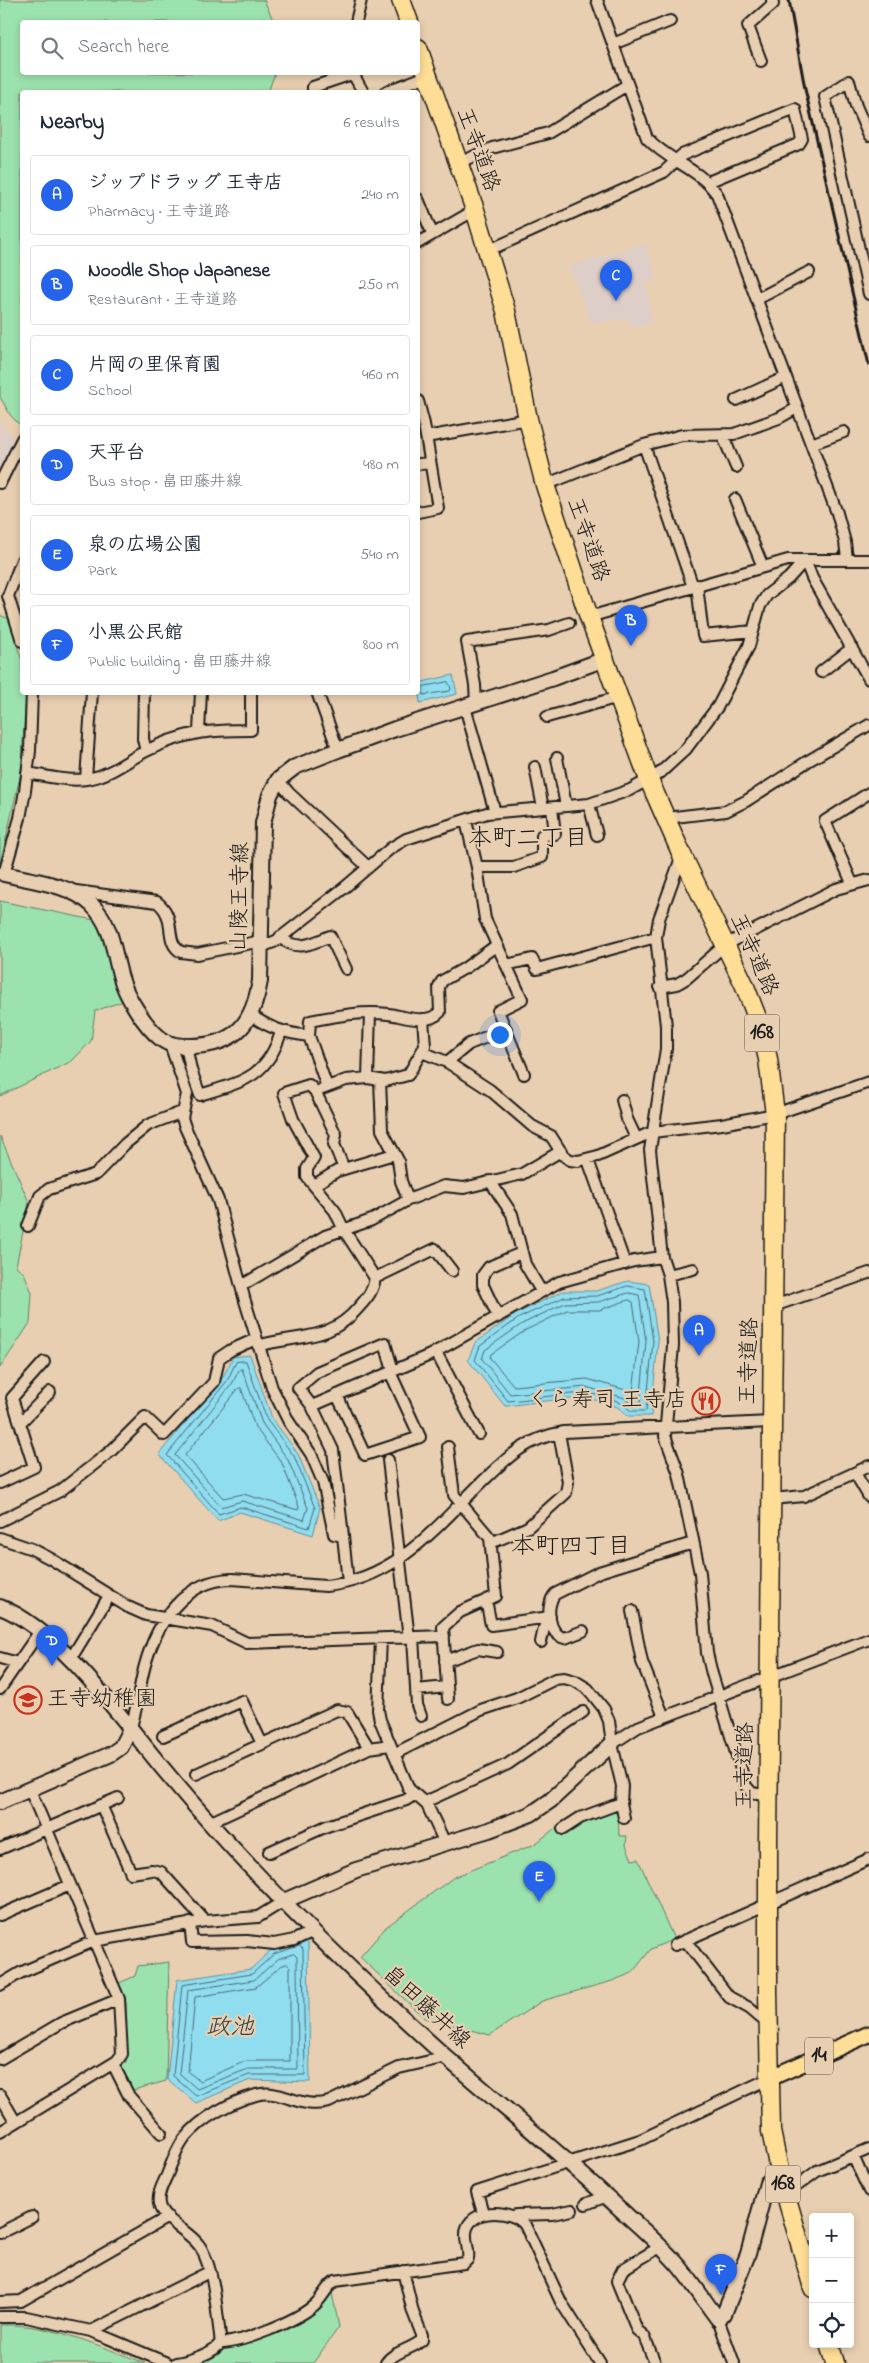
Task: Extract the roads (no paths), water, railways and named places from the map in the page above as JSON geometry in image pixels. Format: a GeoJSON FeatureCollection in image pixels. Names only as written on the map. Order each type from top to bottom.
{"type":"FeatureCollection","features":[{"type":"Feature","properties":{"kind":"highway"},"geometry":{"type":"LineString","coordinates":[[401,0],[408,20]]}},
{"type":"Feature","properties":{"kind":"highway","name":"王寺道路"},"geometry":{"type":"LineString","coordinates":[[420,54],[457,164],[475,210],[486,251],[506,311],[528,419],[545,484],[589,617],[666,818],[744,984],[760,1025],[768,1059],[775,1114],[774,1306],[770,1422],[772,1499],[768,1796],[768,2024],[770,2078]]}},
{"type":"Feature","properties":{"kind":"highway","name":"168"},"geometry":{"type":"LineString","coordinates":[[770,2078],[772,2131],[780,2175],[809,2274]]}},
{"type":"Feature","properties":{"kind":"highway"},"geometry":{"type":"LineString","coordinates":[[830,2348],[834,2363]]}},
{"type":"Feature","properties":{"kind":"main road"},"geometry":{"type":"LineString","coordinates":[[278,780],[295,768],[338,750],[605,659]]}},
{"type":"Feature","properties":{"kind":"main road","name":"山陵王寺線"},"geometry":{"type":"LineString","coordinates":[[170,1044],[186,1046],[221,1041],[243,1027],[251,1015],[260,981],[263,823],[270,795],[278,780]]}},
{"type":"Feature","properties":{"kind":"main road"},"geometry":{"type":"LineString","coordinates":[[2,874],[70,891],[93,906],[104,921],[113,943],[120,975],[127,994],[153,1031],[170,1044]]}},
{"type":"Feature","properties":{"kind":"main road","name":"畠田藤井線"},"geometry":{"type":"LineString","coordinates":[[0,1607],[17,1613],[40,1631],[70,1660],[209,1823],[284,1901],[447,2058],[570,2162],[660,2247],[678,2265],[718,2319]]}},
{"type":"Feature","properties":{"kind":"main road"},"geometry":{"type":"LineString","coordinates":[[0,1802],[111,1754],[121,1747],[130,1729]]}},
{"type":"Feature","properties":{"kind":"main road"},"geometry":{"type":"LineString","coordinates":[[284,1901],[356,1870],[508,1824],[531,1814],[550,1801],[612,1744]]}},
{"type":"Feature","properties":{"kind":"main road","name":"14"},"geometry":{"type":"LineString","coordinates":[[770,2078],[869,2034]]}},
{"type":"Feature","properties":{"kind":"main road"},"geometry":{"type":"LineString","coordinates":[[718,2319],[724,2314],[748,2254],[767,2183],[780,2175]]}},
{"type":"Feature","properties":{"kind":"street"},"geometry":{"type":"LineString","coordinates":[[356,20],[361,0]]}},
{"type":"Feature","properties":{"kind":"street"},"geometry":{"type":"LineString","coordinates":[[597,0],[647,138],[656,147],[698,173],[708,182],[723,208],[842,528],[847,560]]}},
{"type":"Feature","properties":{"kind":"street"},"geometry":{"type":"LineString","coordinates":[[761,61],[748,26],[773,4],[772,0]]}},
{"type":"Feature","properties":{"kind":"street"},"geometry":{"type":"LineString","coordinates":[[613,44],[670,21]]}},
{"type":"Feature","properties":{"kind":"street"},"geometry":{"type":"LineString","coordinates":[[312,90],[313,87],[346,75]]}},
{"type":"Feature","properties":{"kind":"street"},"geometry":{"type":"LineString","coordinates":[[353,75],[362,90]]}},
{"type":"Feature","properties":{"kind":"street"},"geometry":{"type":"LineString","coordinates":[[389,90],[427,76]]}},
{"type":"Feature","properties":{"kind":"street"},"geometry":{"type":"LineString","coordinates":[[869,136],[856,106],[849,81],[825,97],[865,258],[869,294]]}},
{"type":"Feature","properties":{"kind":"street"},"geometry":{"type":"LineString","coordinates":[[457,164],[492,148],[548,133],[627,85]]}},
{"type":"Feature","properties":{"kind":"street"},"geometry":{"type":"LineString","coordinates":[[486,251],[664,172],[682,155],[795,109],[802,139],[799,144],[708,182]]}},
{"type":"Feature","properties":{"kind":"street"},"geometry":{"type":"LineString","coordinates":[[420,204],[432,233]]}},
{"type":"Feature","properties":{"kind":"street"},"geometry":{"type":"LineString","coordinates":[[420,242],[475,210]]}},
{"type":"Feature","properties":{"kind":"street"},"geometry":{"type":"LineString","coordinates":[[757,299],[809,272]]}},
{"type":"Feature","properties":{"kind":"street"},"geometry":{"type":"LineString","coordinates":[[736,400],[786,377]]}},
{"type":"Feature","properties":{"kind":"street"},"geometry":{"type":"LineString","coordinates":[[545,484],[644,444],[682,435],[723,436],[755,428],[797,408]]}},
{"type":"Feature","properties":{"kind":"street"},"geometry":{"type":"LineString","coordinates":[[420,414],[438,508],[420,512]]}},
{"type":"Feature","properties":{"kind":"street"},"geometry":{"type":"LineString","coordinates":[[423,434],[528,419]]}},
{"type":"Feature","properties":{"kind":"street"},"geometry":{"type":"LineString","coordinates":[[811,444],[844,432]]}},
{"type":"Feature","properties":{"kind":"street"},"geometry":{"type":"LineString","coordinates":[[723,436],[736,467]]}},
{"type":"Feature","properties":{"kind":"street"},"geometry":{"type":"LineString","coordinates":[[0,483],[20,443]]}},
{"type":"Feature","properties":{"kind":"street"},"geometry":{"type":"LineString","coordinates":[[644,444],[695,586],[703,636],[753,631]]}},
{"type":"Feature","properties":{"kind":"street"},"geometry":{"type":"LineString","coordinates":[[420,464],[430,463]]}},
{"type":"Feature","properties":{"kind":"street"},"geometry":{"type":"LineString","coordinates":[[735,499],[763,566]]}},
{"type":"Feature","properties":{"kind":"street"},"geometry":{"type":"LineString","coordinates":[[589,617],[788,560],[869,560]]}},
{"type":"Feature","properties":{"kind":"street"},"geometry":{"type":"LineString","coordinates":[[70,891],[157,902],[167,912],[173,942],[181,952],[197,954],[261,944],[280,937],[391,848],[406,839],[495,812],[590,804],[630,790],[650,780],[673,762],[718,706],[749,646],[760,606],[767,595],[789,578],[805,560]]}},
{"type":"Feature","properties":{"kind":"street"},"geometry":{"type":"LineString","coordinates":[[805,560],[812,578],[852,648],[866,666],[869,679]]}},
{"type":"Feature","properties":{"kind":"street"},"geometry":{"type":"LineString","coordinates":[[20,565],[8,596],[20,635]]}},
{"type":"Feature","properties":{"kind":"street"},"geometry":{"type":"LineString","coordinates":[[495,812],[470,705],[475,685],[467,642],[549,630],[570,623]]}},
{"type":"Feature","properties":{"kind":"street"},"geometry":{"type":"LineString","coordinates":[[821,672],[852,648]]}},
{"type":"Feature","properties":{"kind":"street"},"geometry":{"type":"LineString","coordinates":[[2,874],[20,818],[27,773],[32,695]]}},
{"type":"Feature","properties":{"kind":"street"},"geometry":{"type":"LineString","coordinates":[[86,779],[92,695]]}},
{"type":"Feature","properties":{"kind":"street"},"geometry":{"type":"LineString","coordinates":[[144,695],[143,739],[146,751]]}},
{"type":"Feature","properties":{"kind":"street"},"geometry":{"type":"LineString","coordinates":[[199,732],[201,695]]}},
{"type":"Feature","properties":{"kind":"street"},"geometry":{"type":"LineString","coordinates":[[27,773],[70,779],[86,779],[102,775],[146,751],[199,732],[251,730],[251,695]]}},
{"type":"Feature","properties":{"kind":"street"},"geometry":{"type":"LineString","coordinates":[[318,695],[338,750]]}},
{"type":"Feature","properties":{"kind":"street"},"geometry":{"type":"LineString","coordinates":[[547,717],[619,697]]}},
{"type":"Feature","properties":{"kind":"street"},"geometry":{"type":"LineString","coordinates":[[666,818],[726,811],[746,801],[869,725]]}},
{"type":"Feature","properties":{"kind":"street"},"geometry":{"type":"LineString","coordinates":[[557,758],[566,806]]}},
{"type":"Feature","properties":{"kind":"street"},"geometry":{"type":"LineString","coordinates":[[477,867],[514,867],[542,858],[542,836],[556,834],[535,767]]}},
{"type":"Feature","properties":{"kind":"street"},"geometry":{"type":"LineString","coordinates":[[278,780],[289,793],[368,867]]}},
{"type":"Feature","properties":{"kind":"street"},"geometry":{"type":"LineString","coordinates":[[852,883],[825,821],[869,792]]}},
{"type":"Feature","properties":{"kind":"street"},"geometry":{"type":"LineString","coordinates":[[590,804],[597,835]]}},
{"type":"Feature","properties":{"kind":"street"},"geometry":{"type":"LineString","coordinates":[[466,821],[477,867],[485,919],[522,999],[498,1011],[524,1074]]}},
{"type":"Feature","properties":{"kind":"street"},"geometry":{"type":"LineString","coordinates":[[682,855],[659,919],[656,937],[660,987],[666,1026],[666,1053],[650,1150],[662,1257],[668,1275],[672,1302],[673,1346],[665,1436],[679,1474],[700,1573],[708,1653],[719,1696],[746,1786],[752,1792],[768,1796]]}},
{"type":"Feature","properties":{"kind":"street"},"geometry":{"type":"LineString","coordinates":[[660,987],[677,984],[687,978],[725,945],[813,900],[852,883],[869,880]]}},
{"type":"Feature","properties":{"kind":"street"},"geometry":{"type":"LineString","coordinates":[[280,937],[287,944],[306,946],[330,936],[346,968]]}},
{"type":"Feature","properties":{"kind":"street"},"geometry":{"type":"LineString","coordinates":[[506,965],[532,959],[537,969],[656,937]]}},
{"type":"Feature","properties":{"kind":"street"},"geometry":{"type":"LineString","coordinates":[[327,1087],[309,1036],[310,1021],[350,1013],[370,1013],[423,1019],[435,1017],[440,1012],[439,987],[442,981],[497,945]]}},
{"type":"Feature","properties":{"kind":"street"},"geometry":{"type":"LineString","coordinates":[[368,1078],[370,1013]]}},
{"type":"Feature","properties":{"kind":"street"},"geometry":{"type":"LineString","coordinates":[[251,1015],[265,1025],[281,1032],[309,1036]]}},
{"type":"Feature","properties":{"kind":"street"},"geometry":{"type":"LineString","coordinates":[[315,1092],[346,1080],[368,1078],[380,1080],[408,1075],[425,1046],[423,1019]]}},
{"type":"Feature","properties":{"kind":"street"},"geometry":{"type":"LineString","coordinates":[[447,1062],[469,1044],[506,1029]]}},
{"type":"Feature","properties":{"kind":"street"},"geometry":{"type":"LineString","coordinates":[[186,1046],[190,1070],[200,1095],[254,1076],[275,1049],[281,1032]]}},
{"type":"Feature","properties":{"kind":"street"},"geometry":{"type":"LineString","coordinates":[[170,1044],[187,1094],[182,1112],[185,1127],[218,1200],[257,1342],[282,1408],[311,1454],[323,1482],[334,1534],[343,1536]]}},
{"type":"Feature","properties":{"kind":"street"},"geometry":{"type":"LineString","coordinates":[[422,1052],[447,1062],[490,1090],[532,1126],[551,1136],[561,1152],[570,1160],[588,1160],[652,1132],[722,1124],[775,1114],[869,1082]]}},
{"type":"Feature","properties":{"kind":"street"},"geometry":{"type":"LineString","coordinates":[[380,1080],[382,1130],[394,1154],[408,1200]]}},
{"type":"Feature","properties":{"kind":"street"},"geometry":{"type":"LineString","coordinates":[[0,1521],[60,1491],[111,1451],[145,1418],[164,1435],[214,1382],[219,1358],[231,1350],[257,1342],[315,1336],[331,1331],[355,1312],[373,1291],[376,1278],[344,1230],[335,1211],[305,1172],[314,1158],[293,1118],[284,1093],[304,1085],[309,1085],[315,1092],[336,1135],[334,1144],[344,1168]]}},
{"type":"Feature","properties":{"kind":"street"},"geometry":{"type":"LineString","coordinates":[[622,1100],[627,1119],[636,1138]]}},
{"type":"Feature","properties":{"kind":"street"},"geometry":{"type":"LineString","coordinates":[[28,1226],[40,1196],[50,1189],[96,1174],[125,1144],[148,1125],[182,1112]]}},
{"type":"Feature","properties":{"kind":"street"},"geometry":{"type":"LineString","coordinates":[[242,1286],[312,1244],[372,1220],[408,1200],[444,1186],[464,1188],[522,1174],[561,1152]]}},
{"type":"Feature","properties":{"kind":"street"},"geometry":{"type":"LineString","coordinates":[[314,1185],[344,1168],[394,1154]]}},
{"type":"Feature","properties":{"kind":"street"},"geometry":{"type":"LineString","coordinates":[[588,1160],[625,1264]]}},
{"type":"Feature","properties":{"kind":"street"},"geometry":{"type":"LineString","coordinates":[[490,1181],[512,1214],[521,1253],[531,1276],[542,1291]]}},
{"type":"Feature","properties":{"kind":"street"},"geometry":{"type":"LineString","coordinates":[[376,1278],[435,1249],[452,1271]]}},
{"type":"Feature","properties":{"kind":"street"},"geometry":{"type":"LineString","coordinates":[[498,1317],[483,1285],[483,1275],[489,1267],[521,1253]]}},
{"type":"Feature","properties":{"kind":"street"},"geometry":{"type":"LineString","coordinates":[[312,1406],[436,1352],[542,1291],[573,1277],[646,1258],[662,1257]]}},
{"type":"Feature","properties":{"kind":"street"},"geometry":{"type":"LineString","coordinates":[[668,1275],[693,1269]]}},
{"type":"Feature","properties":{"kind":"street"},"geometry":{"type":"LineString","coordinates":[[774,1306],[869,1273]]}},
{"type":"Feature","properties":{"kind":"street"},"geometry":{"type":"LineString","coordinates":[[338,1395],[364,1455],[420,1437],[392,1371],[385,1344],[317,1372],[298,1388],[312,1406],[333,1450],[348,1582]]}},
{"type":"Feature","properties":{"kind":"street"},"geometry":{"type":"LineString","coordinates":[[436,1352],[479,1434]]}},
{"type":"Feature","properties":{"kind":"street"},"geometry":{"type":"LineString","coordinates":[[0,1483],[34,1467],[12,1398],[44,1362]]}},
{"type":"Feature","properties":{"kind":"street"},"geometry":{"type":"LineString","coordinates":[[20,1423],[50,1392]]}},
{"type":"Feature","properties":{"kind":"street"},"geometry":{"type":"LineString","coordinates":[[130,1729],[138,1710],[144,1667],[157,1633],[187,1594],[201,1585],[218,1580],[326,1586],[348,1582],[384,1570],[401,1558],[522,1446],[534,1439],[560,1432],[770,1422]]}},
{"type":"Feature","properties":{"kind":"street"},"geometry":{"type":"LineString","coordinates":[[491,1543],[528,1527],[566,1493],[568,1482],[560,1432]]}},
{"type":"Feature","properties":{"kind":"street"},"geometry":{"type":"LineString","coordinates":[[448,1447],[454,1494],[486,1532],[491,1543],[496,1596],[468,1608],[443,1627],[448,1699]]}},
{"type":"Feature","properties":{"kind":"street"},"geometry":{"type":"LineString","coordinates":[[388,1460],[411,1638],[416,1705],[420,1716]]}},
{"type":"Feature","properties":{"kind":"street"},"geometry":{"type":"LineString","coordinates":[[772,1499],[804,1496],[869,1466]]}},
{"type":"Feature","properties":{"kind":"street"},"geometry":{"type":"LineString","coordinates":[[855,1473],[869,1497]]}},
{"type":"Feature","properties":{"kind":"street"},"geometry":{"type":"LineString","coordinates":[[0,1538],[32,1549],[109,1596],[140,1612],[166,1619],[212,1626],[247,1643],[444,1636]]}},
{"type":"Feature","properties":{"kind":"street"},"geometry":{"type":"LineString","coordinates":[[583,1631],[560,1638],[551,1625],[550,1600],[562,1589],[599,1572],[693,1543]]}},
{"type":"Feature","properties":{"kind":"street"},"geometry":{"type":"LineString","coordinates":[[70,1660],[109,1596]]}},
{"type":"Feature","properties":{"kind":"street"},"geometry":{"type":"LineString","coordinates":[[486,1600],[491,1625],[550,1617]]}},
{"type":"Feature","properties":{"kind":"street"},"geometry":{"type":"LineString","coordinates":[[632,1611],[642,1662],[664,1717]]}},
{"type":"Feature","properties":{"kind":"street"},"geometry":{"type":"LineString","coordinates":[[541,1642],[544,1628],[550,1617]]}},
{"type":"Feature","properties":{"kind":"street"},"geometry":{"type":"LineString","coordinates":[[0,1689],[40,1631]]}},
{"type":"Feature","properties":{"kind":"street"},"geometry":{"type":"LineString","coordinates":[[381,1639],[378,1710],[409,1789],[414,1795],[425,1802],[445,1843]]}},
{"type":"Feature","properties":{"kind":"street"},"geometry":{"type":"LineString","coordinates":[[612,1744],[627,1732],[869,1639]]}},
{"type":"Feature","properties":{"kind":"street"},"geometry":{"type":"LineString","coordinates":[[445,1661],[478,1649],[497,1652]]}},
{"type":"Feature","properties":{"kind":"street"},"geometry":{"type":"LineString","coordinates":[[0,1658],[18,1663]]}},
{"type":"Feature","properties":{"kind":"street"},"geometry":{"type":"LineString","coordinates":[[209,1823],[369,1748],[392,1749],[481,1710],[517,1698],[555,1679],[564,1678],[582,1685],[598,1699],[609,1721],[612,1744],[622,1786],[621,1803],[624,1818]]}},
{"type":"Feature","properties":{"kind":"street"},"geometry":{"type":"LineString","coordinates":[[416,1690],[447,1687]]}},
{"type":"Feature","properties":{"kind":"street"},"geometry":{"type":"LineString","coordinates":[[163,1736],[242,1701],[262,1744]]}},
{"type":"Feature","properties":{"kind":"street"},"geometry":{"type":"LineString","coordinates":[[196,1774],[337,1710],[347,1712],[369,1748]]}},
{"type":"Feature","properties":{"kind":"street"},"geometry":{"type":"LineString","coordinates":[[425,1802],[508,1764],[582,1712]]}},
{"type":"Feature","properties":{"kind":"street"},"geometry":{"type":"LineString","coordinates":[[0,2132],[15,2121],[112,2064],[122,2054],[119,1999],[30,1790]]}},
{"type":"Feature","properties":{"kind":"street"},"geometry":{"type":"LineString","coordinates":[[269,1852],[327,1826],[406,1800],[414,1795]]}},
{"type":"Feature","properties":{"kind":"street"},"geometry":{"type":"LineString","coordinates":[[0,1850],[118,1798]]}},
{"type":"Feature","properties":{"kind":"street"},"geometry":{"type":"LineString","coordinates":[[563,1829],[580,1818],[621,1803]]}},
{"type":"Feature","properties":{"kind":"street"},"geometry":{"type":"LineString","coordinates":[[101,1805],[131,1873],[152,1870],[161,1872],[205,1921]]}},
{"type":"Feature","properties":{"kind":"street"},"geometry":{"type":"LineString","coordinates":[[674,1945],[869,1859]]}},
{"type":"Feature","properties":{"kind":"street"},"geometry":{"type":"LineString","coordinates":[[0,1915],[70,1885]]}},
{"type":"Feature","properties":{"kind":"street"},"geometry":{"type":"LineString","coordinates":[[0,1985],[20,1973],[94,1941],[190,1923],[258,1917],[284,1901]]}},
{"type":"Feature","properties":{"kind":"street"},"geometry":{"type":"LineString","coordinates":[[190,1923],[192,1942],[247,1941],[274,1944],[294,1940],[314,1931]]}},
{"type":"Feature","properties":{"kind":"street"},"geometry":{"type":"LineString","coordinates":[[686,1940],[729,1997],[749,2008],[768,2024]]}},
{"type":"Feature","properties":{"kind":"street"},"geometry":{"type":"LineString","coordinates":[[0,2059],[61,2023],[119,1999]]}},
{"type":"Feature","properties":{"kind":"street"},"geometry":{"type":"LineString","coordinates":[[220,2343],[209,2272],[202,2250],[196,2242],[162,2211],[159,2203],[160,2192],[178,2148],[186,2137],[208,2117],[254,2096],[264,2093],[274,2094],[310,2105],[329,2102],[399,2068],[447,2058]]}},
{"type":"Feature","properties":{"kind":"street"},"geometry":{"type":"LineString","coordinates":[[112,2064],[129,2096],[161,2133]]}},
{"type":"Feature","properties":{"kind":"street"},"geometry":{"type":"LineString","coordinates":[[483,2213],[477,2192],[640,2140],[770,2078]]}},
{"type":"Feature","properties":{"kind":"street"},"geometry":{"type":"LineString","coordinates":[[0,2095],[15,2121]]}},
{"type":"Feature","properties":{"kind":"street"},"geometry":{"type":"LineString","coordinates":[[786,2194],[818,2172],[869,2149]]}},
{"type":"Feature","properties":{"kind":"street"},"geometry":{"type":"LineString","coordinates":[[853,2156],[869,2192]]}},
{"type":"Feature","properties":{"kind":"street"},"geometry":{"type":"LineString","coordinates":[[586,2204],[607,2196]]}},
{"type":"Feature","properties":{"kind":"street"},"geometry":{"type":"LineString","coordinates":[[176,2363],[197,2358],[220,2343],[249,2338],[304,2313],[314,2306],[335,2281],[464,2263],[468,2259],[469,2252],[466,2241],[467,2229],[472,2219],[483,2213],[516,2215],[552,2214],[572,2210]]}},
{"type":"Feature","properties":{"kind":"street"},"geometry":{"type":"LineString","coordinates":[[516,2215],[525,2225],[567,2312],[600,2363]]}},
{"type":"Feature","properties":{"kind":"street"},"geometry":{"type":"LineString","coordinates":[[0,2234],[32,2217]]}},
{"type":"Feature","properties":{"kind":"street"},"geometry":{"type":"LineString","coordinates":[[167,2363],[91,2331],[26,2316],[4,2316],[5,2302],[21,2301],[168,2217]]}},
{"type":"Feature","properties":{"kind":"street"},"geometry":{"type":"LineString","coordinates":[[655,2363],[644,2336],[637,2330],[617,2281],[623,2269],[660,2247]]}},
{"type":"Feature","properties":{"kind":"street"},"geometry":{"type":"LineString","coordinates":[[386,2363],[394,2355],[417,2345],[422,2340],[422,2334],[413,2312],[403,2271]]}},
{"type":"Feature","properties":{"kind":"street"},"geometry":{"type":"LineString","coordinates":[[91,2331],[209,2272]]}},
{"type":"Feature","properties":{"kind":"street"},"geometry":{"type":"LineString","coordinates":[[718,2319],[734,2363]]}},
{"type":"Feature","properties":{"kind":"water"},"geometry":{"type":"Polygon","coordinates":[[[453,675],[457,694],[420,703],[420,683],[453,675]]]}},
{"type":"Feature","properties":{"kind":"water"},"geometry":{"type":"Polygon","coordinates":[[[628,1281],[649,1284],[658,1341],[651,1416],[628,1416],[617,1407],[588,1399],[553,1400],[505,1406],[468,1360],[475,1343],[516,1314],[563,1291],[596,1291],[628,1281]]]}},
{"type":"Feature","properties":{"kind":"water"},"geometry":{"type":"Polygon","coordinates":[[[250,1355],[272,1418],[298,1454],[320,1508],[313,1535],[240,1512],[218,1521],[159,1454],[223,1377],[233,1357],[250,1355]]]}},
{"type":"Feature","properties":{"kind":"water","name":"政池"},"geometry":{"type":"Polygon","coordinates":[[[308,1939],[310,2082],[250,2080],[196,2103],[167,2079],[177,1980],[251,1969],[272,1949],[308,1939]]]}},
{"type":"Feature","properties":{"kind":"railway"},"geometry":{"type":"LineString","coordinates":[[789,0],[805,89],[869,365]]}},
{"type":"Feature","properties":{"kind":"place","name":"片岡の里保育園"},"geometry":{"type":"Point","coordinates":[616,301]}},
{"type":"Feature","properties":{"kind":"place","name":"Noodle Shop Japanese"},"geometry":{"type":"Point","coordinates":[631,646]}},
{"type":"Feature","properties":{"kind":"place","name":"ジップドラッグ 王寺店"},"geometry":{"type":"Point","coordinates":[699,1356]}},
{"type":"Feature","properties":{"kind":"place","name":"くら寿司 王寺店"},"geometry":{"type":"Point","coordinates":[706,1401]}},
{"type":"Feature","properties":{"kind":"place","name":"天平台"},"geometry":{"type":"Point","coordinates":[52,1666]}},
{"type":"Feature","properties":{"kind":"place","name":"王寺幼稚園"},"geometry":{"type":"Point","coordinates":[28,1700]}},
{"type":"Feature","properties":{"kind":"place","name":"泉の広場公園"},"geometry":{"type":"Point","coordinates":[539,1902]}},
{"type":"Feature","properties":{"kind":"place","name":"小黒公民館"},"geometry":{"type":"Point","coordinates":[721,2295]}},
{"type":"Feature","properties":{"kind":"district","name":"本町二丁目"},"geometry":{"type":"Point","coordinates":[528,839]}},
{"type":"Feature","properties":{"kind":"district","name":"本町四丁目"},"geometry":{"type":"Point","coordinates":[571,1547]}}]}
